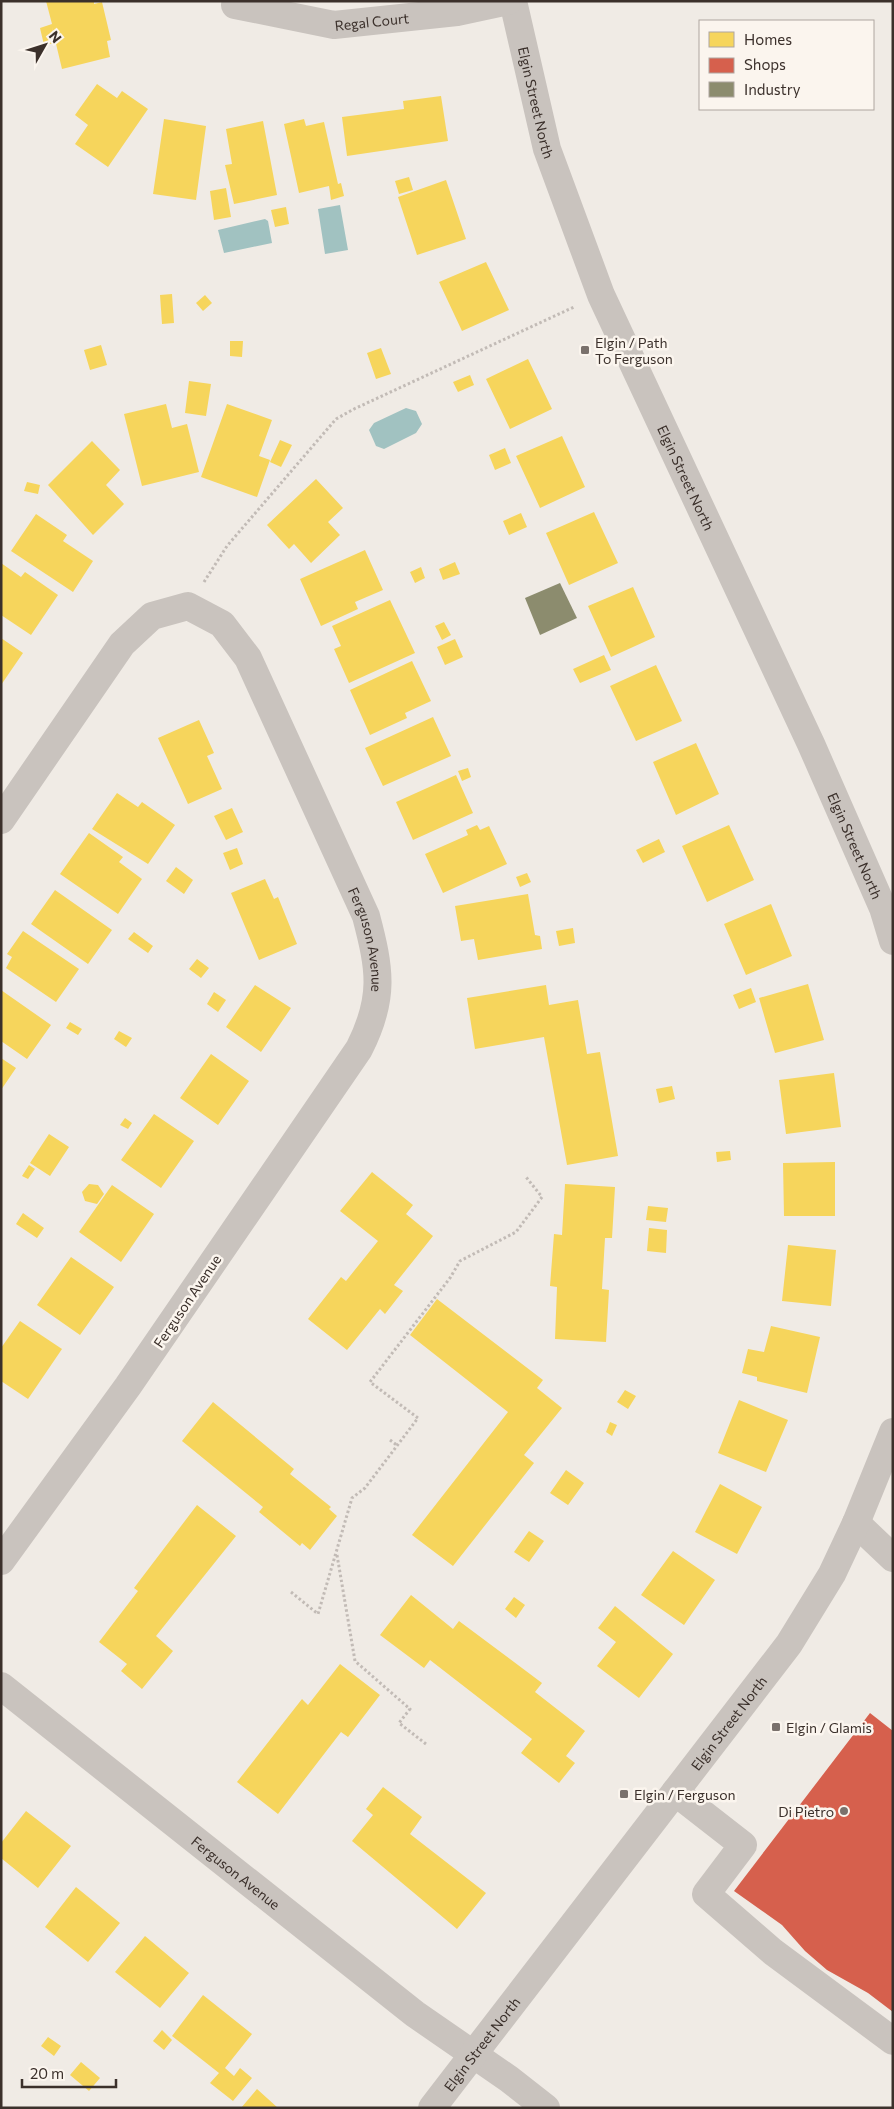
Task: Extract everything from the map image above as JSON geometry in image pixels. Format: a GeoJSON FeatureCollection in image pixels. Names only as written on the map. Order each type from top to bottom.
{"type":"FeatureCollection","features":[{"type":"Feature","properties":{"kind":"street","name":"Regal Court"},"geometry":{"type":"LineString","coordinates":[[236,6],[334,25],[457,12],[508,1]]}},
{"type":"Feature","properties":{"kind":"street","name":"Elgin Street North"},"geometry":{"type":"LineString","coordinates":[[513,1],[547,149],[601,295],[811,744],[883,908],[893,941]]}},
{"type":"Feature","properties":{"kind":"street"},"geometry":{"type":"LineString","coordinates":[[1,820],[122,644],[152,616],[188,606]]}},
{"type":"Feature","properties":{"kind":"street","name":"Ferguson Avenue"},"geometry":{"type":"LineString","coordinates":[[1,1561],[128,1386],[359,1048],[371,1025],[377,998],[378,959],[366,916],[248,658],[222,624],[188,606]]}},
{"type":"Feature","properties":{"kind":"street","name":"Elgin Street North"},"geometry":{"type":"LineString","coordinates":[[432,2108],[790,1644],[832,1574],[856,1523],[893,1432]]}},
{"type":"Feature","properties":{"kind":"street"},"geometry":{"type":"LineString","coordinates":[[856,1523],[893,1558]]}},
{"type":"Feature","properties":{"kind":"street","name":"Ferguson Avenue"},"geometry":{"type":"LineString","coordinates":[[1,1686],[415,2014],[546,2108]]}},
{"type":"Feature","properties":{"kind":"street"},"geometry":{"type":"LineString","coordinates":[[675,1792],[743,1845],[706,1894],[781,1957],[893,2042]]}},
{"type":"Feature","properties":{"kind":"path"},"geometry":{"type":"LineString","coordinates":[[188,606],[227,546],[336,419],[601,295]]}},
{"type":"Feature","properties":{"kind":"path"},"geometry":{"type":"LineString","coordinates":[[291,1592],[318,1614],[352,1498],[365,1488],[418,1418],[370,1382],[450,1278],[460,1261],[516,1232],[542,1197],[526,1177]]}},
{"type":"Feature","properties":{"kind":"path"},"geometry":{"type":"LineString","coordinates":[[390,1440],[398,1446]]}},
{"type":"Feature","properties":{"kind":"path"},"geometry":{"type":"LineString","coordinates":[[337,1554],[355,1661],[410,1708],[398,1723],[426,1744]]}},
{"type":"Feature","properties":{"kind":"water"},"geometry":{"type":"Polygon","coordinates":[[[340,205],[348,250],[325,254],[318,209],[340,205]]]}},
{"type":"Feature","properties":{"kind":"water"},"geometry":{"type":"Polygon","coordinates":[[[265,219],[268,221],[272,243],[224,253],[218,230],[265,219]]]}},
{"type":"Feature","properties":{"kind":"water"},"geometry":{"type":"Polygon","coordinates":[[[406,408],[416,411],[422,424],[416,433],[384,449],[376,446],[369,430],[374,423],[406,408]]]}},
{"type":"Feature","properties":{"kind":"building: Homes"},"geometry":{"type":"Polygon","coordinates":[[[46,1],[94,1],[94,4],[102,2],[111,40],[107,41],[110,57],[62,69],[52,27],[55,43],[44,45],[40,28],[52,24],[46,1]]]}},
{"type":"Feature","properties":{"kind":"building: Homes"},"geometry":{"type":"Polygon","coordinates":[[[97,84],[117,98],[122,91],[148,109],[108,167],[75,144],[88,125],[75,115],[97,84]]]}},
{"type":"Feature","properties":{"kind":"building: Homes"},"geometry":{"type":"Polygon","coordinates":[[[441,96],[448,141],[347,156],[342,117],[404,109],[403,101],[441,96]]]}},
{"type":"Feature","properties":{"kind":"building: Homes"},"geometry":{"type":"Polygon","coordinates":[[[164,119],[206,126],[196,200],[153,194],[164,119]]]}},
{"type":"Feature","properties":{"kind":"building: Homes"},"geometry":{"type":"Polygon","coordinates":[[[304,119],[306,126],[324,122],[338,184],[341,183],[344,196],[331,200],[329,186],[299,193],[284,124],[304,119]]]}},
{"type":"Feature","properties":{"kind":"building: Homes"},"geometry":{"type":"Polygon","coordinates":[[[263,121],[277,195],[234,204],[225,165],[232,164],[226,129],[263,121]]]}},
{"type":"Feature","properties":{"kind":"building: Homes"},"geometry":{"type":"Polygon","coordinates":[[[409,177],[413,190],[399,194],[395,181],[409,177]]]}},
{"type":"Feature","properties":{"kind":"building: Homes"},"geometry":{"type":"Polygon","coordinates":[[[446,180],[466,239],[417,255],[398,197],[446,180]]]}},
{"type":"Feature","properties":{"kind":"building: Homes"},"geometry":{"type":"Polygon","coordinates":[[[226,188],[231,217],[214,220],[210,191],[226,188]]]}},
{"type":"Feature","properties":{"kind":"building: Homes"},"geometry":{"type":"Polygon","coordinates":[[[286,207],[289,224],[275,227],[271,210],[286,207]]]}},
{"type":"Feature","properties":{"kind":"building: Homes"},"geometry":{"type":"Polygon","coordinates":[[[486,262],[509,310],[462,331],[439,282],[486,262]]]}},
{"type":"Feature","properties":{"kind":"building: Homes"},"geometry":{"type":"Polygon","coordinates":[[[172,294],[174,323],[162,324],[160,295],[172,294]]]}},
{"type":"Feature","properties":{"kind":"building: Homes"},"geometry":{"type":"Polygon","coordinates":[[[205,295],[212,303],[203,311],[196,303],[205,295]]]}},
{"type":"Feature","properties":{"kind":"building: Homes"},"geometry":{"type":"Polygon","coordinates":[[[230,341],[243,341],[242,357],[230,356],[230,341]]]}},
{"type":"Feature","properties":{"kind":"building: Homes"},"geometry":{"type":"Polygon","coordinates":[[[101,345],[107,365],[90,370],[84,350],[101,345]]]}},
{"type":"Feature","properties":{"kind":"building: Homes"},"geometry":{"type":"Polygon","coordinates":[[[381,348],[391,374],[376,379],[367,353],[381,348]]]}},
{"type":"Feature","properties":{"kind":"building: Homes"},"geometry":{"type":"Polygon","coordinates":[[[528,359],[552,409],[510,429],[486,379],[528,359]]]}},
{"type":"Feature","properties":{"kind":"building: Homes"},"geometry":{"type":"Polygon","coordinates":[[[470,375],[474,385],[458,392],[453,382],[470,375]]]}},
{"type":"Feature","properties":{"kind":"building: Homes"},"geometry":{"type":"Polygon","coordinates":[[[189,381],[211,384],[206,416],[185,413],[189,381]]]}},
{"type":"Feature","properties":{"kind":"building: Homes"},"geometry":{"type":"Polygon","coordinates":[[[166,404],[172,428],[187,424],[199,472],[142,486],[124,414],[166,404]]]}},
{"type":"Feature","properties":{"kind":"building: Homes"},"geometry":{"type":"Polygon","coordinates":[[[227,404],[272,420],[259,456],[270,460],[257,497],[201,477],[227,404]]]}},
{"type":"Feature","properties":{"kind":"building: Homes"},"geometry":{"type":"Polygon","coordinates":[[[562,436],[585,487],[540,508],[516,456],[562,436]]]}},
{"type":"Feature","properties":{"kind":"building: Homes"},"geometry":{"type":"Polygon","coordinates":[[[280,440],[292,445],[281,467],[270,462],[280,440]]]}},
{"type":"Feature","properties":{"kind":"building: Homes"},"geometry":{"type":"Polygon","coordinates":[[[92,441],[120,470],[106,485],[124,504],[93,535],[48,485],[92,441]]]}},
{"type":"Feature","properties":{"kind":"building: Homes"},"geometry":{"type":"Polygon","coordinates":[[[505,448],[511,463],[495,470],[489,455],[505,448]]]}},
{"type":"Feature","properties":{"kind":"building: Homes"},"geometry":{"type":"Polygon","coordinates":[[[316,479],[343,508],[328,522],[340,535],[311,563],[294,544],[289,549],[267,525],[316,479]]]}},
{"type":"Feature","properties":{"kind":"building: Homes"},"geometry":{"type":"Polygon","coordinates":[[[27,482],[40,485],[38,494],[24,491],[27,482]]]}},
{"type":"Feature","properties":{"kind":"building: Homes"},"geometry":{"type":"Polygon","coordinates":[[[594,512],[618,563],[569,585],[546,533],[594,512]]]}},
{"type":"Feature","properties":{"kind":"building: Homes"},"geometry":{"type":"Polygon","coordinates":[[[521,513],[527,527],[509,535],[503,521],[521,513]]]}},
{"type":"Feature","properties":{"kind":"building: Homes"},"geometry":{"type":"Polygon","coordinates":[[[36,514],[67,535],[63,541],[93,561],[73,592],[11,551],[36,514]]]}},
{"type":"Feature","properties":{"kind":"building: Homes"},"geometry":{"type":"Polygon","coordinates":[[[365,550],[383,590],[355,602],[358,609],[321,626],[300,579],[365,550]]]}},
{"type":"Feature","properties":{"kind":"building: Homes"},"geometry":{"type":"Polygon","coordinates":[[[455,562],[460,574],[443,580],[439,569],[455,562]]]}},
{"type":"Feature","properties":{"kind":"building: Homes"},"geometry":{"type":"Polygon","coordinates":[[[1,563],[21,577],[25,572],[58,595],[31,635],[1,615],[1,563]]]}},
{"type":"Feature","properties":{"kind":"building: Homes"},"geometry":{"type":"Polygon","coordinates":[[[421,567],[425,578],[415,583],[410,572],[421,567]]]}},
{"type":"Feature","properties":{"kind":"building: Homes"},"geometry":{"type":"Polygon","coordinates":[[[633,587],[655,637],[611,657],[588,606],[633,587]]]}},
{"type":"Feature","properties":{"kind":"building: Homes"},"geometry":{"type":"Polygon","coordinates":[[[390,600],[415,653],[349,683],[334,649],[341,646],[332,626],[390,600]]]}},
{"type":"Feature","properties":{"kind":"building: Homes"},"geometry":{"type":"Polygon","coordinates":[[[444,622],[451,635],[442,640],[435,626],[444,622]]]}},
{"type":"Feature","properties":{"kind":"building: Homes"},"geometry":{"type":"Polygon","coordinates":[[[1,638],[23,653],[1,685],[1,638]]]}},
{"type":"Feature","properties":{"kind":"building: Homes"},"geometry":{"type":"Polygon","coordinates":[[[455,639],[463,657],[445,665],[437,647],[455,639]]]}},
{"type":"Feature","properties":{"kind":"building: Homes"},"geometry":{"type":"Polygon","coordinates":[[[604,655],[611,670],[580,683],[573,669],[604,655]]]}},
{"type":"Feature","properties":{"kind":"building: Homes"},"geometry":{"type":"Polygon","coordinates":[[[412,661],[431,701],[405,713],[407,718],[370,735],[350,690],[412,661]]]}},
{"type":"Feature","properties":{"kind":"building: Homes"},"geometry":{"type":"Polygon","coordinates":[[[656,665],[682,721],[636,741],[610,686],[656,665]]]}},
{"type":"Feature","properties":{"kind":"building: Homes"},"geometry":{"type":"Polygon","coordinates":[[[433,717],[451,756],[383,786],[365,748],[433,717]]]}},
{"type":"Feature","properties":{"kind":"building: Homes"},"geometry":{"type":"Polygon","coordinates":[[[199,720],[214,753],[207,756],[222,789],[188,804],[158,738],[199,720]]]}},
{"type":"Feature","properties":{"kind":"building: Homes"},"geometry":{"type":"Polygon","coordinates":[[[696,743],[719,794],[676,815],[653,762],[696,743]]]}},
{"type":"Feature","properties":{"kind":"building: Homes"},"geometry":{"type":"Polygon","coordinates":[[[468,768],[471,777],[462,781],[458,771],[468,768]]]}},
{"type":"Feature","properties":{"kind":"building: Homes"},"geometry":{"type":"Polygon","coordinates":[[[456,775],[473,813],[413,840],[396,802],[456,775]]]}},
{"type":"Feature","properties":{"kind":"building: Homes"},"geometry":{"type":"Polygon","coordinates":[[[117,793],[138,807],[142,802],[175,825],[148,864],[92,829],[117,793]]]}},
{"type":"Feature","properties":{"kind":"building: Homes"},"geometry":{"type":"Polygon","coordinates":[[[232,808],[243,832],[226,840],[214,816],[232,808]]]}},
{"type":"Feature","properties":{"kind":"building: Homes"},"geometry":{"type":"Polygon","coordinates":[[[477,825],[480,830],[489,826],[507,864],[443,893],[425,854],[468,835],[466,830],[477,825]]]}},
{"type":"Feature","properties":{"kind":"building: Homes"},"geometry":{"type":"Polygon","coordinates":[[[729,825],[754,880],[707,902],[682,846],[729,825]]]}},
{"type":"Feature","properties":{"kind":"building: Homes"},"geometry":{"type":"Polygon","coordinates":[[[89,833],[123,857],[119,862],[142,879],[118,914],[60,874],[89,833]]]}},
{"type":"Feature","properties":{"kind":"building: Homes"},"geometry":{"type":"Polygon","coordinates":[[[659,839],[665,852],[643,863],[636,850],[659,839]]]}},
{"type":"Feature","properties":{"kind":"building: Homes"},"geometry":{"type":"Polygon","coordinates":[[[237,848],[243,864],[230,870],[223,853],[237,848]]]}},
{"type":"Feature","properties":{"kind":"building: Homes"},"geometry":{"type":"Polygon","coordinates":[[[176,867],[193,880],[184,894],[166,881],[176,867]]]}},
{"type":"Feature","properties":{"kind":"building: Homes"},"geometry":{"type":"Polygon","coordinates":[[[527,873],[531,882],[520,887],[516,877],[527,873]]]}},
{"type":"Feature","properties":{"kind":"building: Homes"},"geometry":{"type":"Polygon","coordinates":[[[265,879],[274,899],[278,897],[297,944],[259,960],[231,893],[265,879]]]}},
{"type":"Feature","properties":{"kind":"building: Homes"},"geometry":{"type":"Polygon","coordinates":[[[55,890],[112,930],[88,964],[31,924],[55,890]]]}},
{"type":"Feature","properties":{"kind":"building: Homes"},"geometry":{"type":"Polygon","coordinates":[[[528,894],[535,935],[540,936],[542,949],[478,960],[474,939],[461,941],[455,906],[528,894]]]}},
{"type":"Feature","properties":{"kind":"building: Homes"},"geometry":{"type":"Polygon","coordinates":[[[771,904],[792,956],[746,975],[724,924],[771,904]]]}},
{"type":"Feature","properties":{"kind":"building: Homes"},"geometry":{"type":"Polygon","coordinates":[[[573,928],[575,943],[559,946],[556,931],[573,928]]]}},
{"type":"Feature","properties":{"kind":"building: Homes"},"geometry":{"type":"Polygon","coordinates":[[[23,931],[79,969],[56,1002],[6,968],[12,957],[7,954],[23,931]]]}},
{"type":"Feature","properties":{"kind":"building: Homes"},"geometry":{"type":"Polygon","coordinates":[[[134,932],[153,946],[148,953],[128,939],[134,932]]]}},
{"type":"Feature","properties":{"kind":"building: Homes"},"geometry":{"type":"Polygon","coordinates":[[[197,959],[209,968],[201,978],[189,969],[197,959]]]}},
{"type":"Feature","properties":{"kind":"building: Homes"},"geometry":{"type":"Polygon","coordinates":[[[808,984],[824,1040],[775,1053],[759,998],[808,984]]]}},
{"type":"Feature","properties":{"kind":"building: Homes"},"geometry":{"type":"Polygon","coordinates":[[[255,985],[291,1008],[261,1052],[226,1027],[255,985]]]}},
{"type":"Feature","properties":{"kind":"building: Homes"},"geometry":{"type":"Polygon","coordinates":[[[546,985],[549,1005],[578,1000],[587,1054],[600,1052],[618,1156],[567,1165],[544,1037],[475,1049],[467,998],[546,985]]]}},
{"type":"Feature","properties":{"kind":"building: Homes"},"geometry":{"type":"Polygon","coordinates":[[[751,988],[756,1002],[739,1009],[733,995],[751,988]]]}},
{"type":"Feature","properties":{"kind":"building: Homes"},"geometry":{"type":"Polygon","coordinates":[[[1,990],[51,1025],[27,1059],[1,1041],[1,990]]]}},
{"type":"Feature","properties":{"kind":"building: Homes"},"geometry":{"type":"Polygon","coordinates":[[[214,992],[226,1000],[218,1012],[207,1004],[214,992]]]}},
{"type":"Feature","properties":{"kind":"building: Homes"},"geometry":{"type":"Polygon","coordinates":[[[70,1022],[82,1029],[78,1035],[66,1028],[70,1022]]]}},
{"type":"Feature","properties":{"kind":"building: Homes"},"geometry":{"type":"Polygon","coordinates":[[[119,1031],[132,1038],[126,1047],[114,1039],[119,1031]]]}},
{"type":"Feature","properties":{"kind":"building: Homes"},"geometry":{"type":"Polygon","coordinates":[[[211,1054],[249,1081],[218,1125],[180,1098],[211,1054]]]}},
{"type":"Feature","properties":{"kind":"building: Homes"},"geometry":{"type":"Polygon","coordinates":[[[1,1058],[16,1068],[1,1090],[1,1058]]]}},
{"type":"Feature","properties":{"kind":"building: Homes"},"geometry":{"type":"Polygon","coordinates":[[[834,1073],[841,1127],[786,1134],[779,1080],[834,1073]]]}},
{"type":"Feature","properties":{"kind":"building: Homes"},"geometry":{"type":"Polygon","coordinates":[[[672,1086],[675,1099],[659,1103],[656,1089],[672,1086]]]}},
{"type":"Feature","properties":{"kind":"building: Homes"},"geometry":{"type":"Polygon","coordinates":[[[154,1114],[194,1141],[161,1188],[121,1160],[154,1114]]]}},
{"type":"Feature","properties":{"kind":"building: Homes"},"geometry":{"type":"Polygon","coordinates":[[[125,1118],[132,1123],[128,1129],[120,1125],[125,1118]]]}},
{"type":"Feature","properties":{"kind":"building: Homes"},"geometry":{"type":"Polygon","coordinates":[[[49,1134],[69,1147],[50,1176],[30,1163],[49,1134]]]}},
{"type":"Feature","properties":{"kind":"building: Homes"},"geometry":{"type":"Polygon","coordinates":[[[730,1151],[731,1160],[717,1162],[716,1152],[730,1151]]]}},
{"type":"Feature","properties":{"kind":"building: Homes"},"geometry":{"type":"Polygon","coordinates":[[[835,1162],[835,1216],[784,1216],[783,1163],[835,1162]]]}},
{"type":"Feature","properties":{"kind":"building: Homes"},"geometry":{"type":"Polygon","coordinates":[[[29,1165],[35,1169],[28,1179],[22,1176],[29,1165]]]}},
{"type":"Feature","properties":{"kind":"building: Homes"},"geometry":{"type":"Polygon","coordinates":[[[372,1172],[413,1205],[406,1214],[433,1236],[394,1285],[403,1291],[385,1314],[380,1309],[347,1350],[308,1319],[341,1277],[346,1281],[378,1241],[340,1211],[372,1172]]]}},
{"type":"Feature","properties":{"kind":"building: Homes"},"geometry":{"type":"Polygon","coordinates":[[[89,1184],[98,1185],[104,1194],[97,1204],[85,1201],[82,1192],[89,1184]]]}},
{"type":"Feature","properties":{"kind":"building: Homes"},"geometry":{"type":"Polygon","coordinates":[[[565,1184],[615,1187],[612,1238],[605,1238],[602,1289],[609,1290],[606,1342],[555,1339],[557,1287],[550,1286],[554,1234],[562,1235],[565,1184]]]}},
{"type":"Feature","properties":{"kind":"building: Homes"},"geometry":{"type":"Polygon","coordinates":[[[112,1185],[154,1214],[121,1262],[79,1232],[112,1185]]]}},
{"type":"Feature","properties":{"kind":"building: Homes"},"geometry":{"type":"Polygon","coordinates":[[[648,1206],[668,1208],[666,1222],[646,1220],[648,1206]]]}},
{"type":"Feature","properties":{"kind":"building: Homes"},"geometry":{"type":"Polygon","coordinates":[[[23,1213],[44,1228],[37,1238],[16,1224],[23,1213]]]}},
{"type":"Feature","properties":{"kind":"building: Homes"},"geometry":{"type":"Polygon","coordinates":[[[649,1228],[667,1230],[666,1253],[647,1251],[649,1228]]]}},
{"type":"Feature","properties":{"kind":"building: Homes"},"geometry":{"type":"Polygon","coordinates":[[[788,1245],[836,1250],[831,1306],[782,1301],[788,1245]]]}},
{"type":"Feature","properties":{"kind":"building: Homes"},"geometry":{"type":"Polygon","coordinates":[[[71,1257],[114,1287],[80,1335],[37,1305],[71,1257]]]}},
{"type":"Feature","properties":{"kind":"building: Homes"},"geometry":{"type":"Polygon","coordinates":[[[437,1299],[543,1380],[537,1388],[562,1408],[524,1455],[534,1463],[453,1566],[412,1535],[508,1412],[410,1335],[437,1299]]]}},
{"type":"Feature","properties":{"kind":"building: Homes"},"geometry":{"type":"Polygon","coordinates":[[[20,1321],[62,1349],[28,1399],[1,1381],[1,1348],[20,1321]]]}},
{"type":"Feature","properties":{"kind":"building: Homes"},"geometry":{"type":"Polygon","coordinates":[[[771,1326],[820,1337],[807,1393],[757,1381],[757,1377],[742,1373],[748,1349],[764,1352],[771,1326]]]}},
{"type":"Feature","properties":{"kind":"building: Homes"},"geometry":{"type":"Polygon","coordinates":[[[625,1390],[636,1396],[628,1409],[617,1402],[625,1390]]]}},
{"type":"Feature","properties":{"kind":"building: Homes"},"geometry":{"type":"Polygon","coordinates":[[[739,1400],[788,1420],[766,1472],[718,1453],[739,1400]]]}},
{"type":"Feature","properties":{"kind":"building: Homes"},"geometry":{"type":"Polygon","coordinates":[[[213,1402],[294,1469],[290,1474],[331,1507],[329,1509],[337,1516],[310,1550],[302,1543],[300,1546],[259,1512],[263,1507],[182,1441],[213,1402]]]}},
{"type":"Feature","properties":{"kind":"building: Homes"},"geometry":{"type":"Polygon","coordinates":[[[610,1422],[617,1425],[612,1436],[606,1432],[610,1422]]]}},
{"type":"Feature","properties":{"kind":"building: Homes"},"geometry":{"type":"Polygon","coordinates":[[[566,1470],[584,1483],[568,1505],[550,1493],[566,1470]]]}},
{"type":"Feature","properties":{"kind":"building: Homes"},"geometry":{"type":"Polygon","coordinates":[[[720,1484],[762,1507],[737,1554],[695,1532],[720,1484]]]}},
{"type":"Feature","properties":{"kind":"building: Homes"},"geometry":{"type":"Polygon","coordinates":[[[197,1505],[236,1536],[156,1636],[173,1651],[142,1689],[121,1671],[127,1664],[99,1642],[138,1591],[134,1588],[197,1505]]]}},
{"type":"Feature","properties":{"kind":"building: Homes"},"geometry":{"type":"Polygon","coordinates":[[[529,1531],[544,1541],[529,1562],[514,1552],[529,1531]]]}},
{"type":"Feature","properties":{"kind":"building: Homes"},"geometry":{"type":"Polygon","coordinates":[[[673,1551],[715,1580],[684,1625],[641,1595],[673,1551]]]}},
{"type":"Feature","properties":{"kind":"building: Homes"},"geometry":{"type":"Polygon","coordinates":[[[411,1595],[453,1629],[459,1621],[542,1683],[535,1692],[585,1731],[566,1756],[575,1763],[559,1783],[521,1753],[532,1739],[430,1660],[424,1668],[380,1635],[411,1595]]]}},
{"type":"Feature","properties":{"kind":"building: Homes"},"geometry":{"type":"Polygon","coordinates":[[[514,1597],[525,1605],[516,1618],[505,1609],[514,1597]]]}},
{"type":"Feature","properties":{"kind":"building: Homes"},"geometry":{"type":"Polygon","coordinates":[[[615,1606],[673,1654],[639,1698],[597,1666],[616,1642],[598,1628],[615,1606]]]}},
{"type":"Feature","properties":{"kind":"building: Homes"},"geometry":{"type":"Polygon","coordinates":[[[340,1664],[380,1695],[348,1737],[341,1732],[278,1814],[237,1782],[302,1699],[308,1705],[340,1664]]]}},
{"type":"Feature","properties":{"kind":"building: Homes"},"geometry":{"type":"Polygon","coordinates":[[[383,1787],[422,1817],[410,1834],[486,1893],[457,1929],[352,1841],[373,1815],[366,1809],[383,1787]]]}},
{"type":"Feature","properties":{"kind":"building: Homes"},"geometry":{"type":"Polygon","coordinates":[[[26,1811],[71,1846],[38,1888],[1,1858],[1,1843],[26,1811]]]}},
{"type":"Feature","properties":{"kind":"building: Homes"},"geometry":{"type":"Polygon","coordinates":[[[76,1887],[120,1923],[88,1962],[45,1927],[76,1887]]]}},
{"type":"Feature","properties":{"kind":"building: Homes"},"geometry":{"type":"Polygon","coordinates":[[[145,1936],[189,1973],[160,2008],[115,1972],[145,1936]]]}},
{"type":"Feature","properties":{"kind":"building: Homes"},"geometry":{"type":"Polygon","coordinates":[[[203,1995],[252,2034],[225,2068],[234,2076],[240,2068],[252,2078],[233,2101],[210,2083],[219,2073],[172,2036],[203,1995]]]}},
{"type":"Feature","properties":{"kind":"building: Homes"},"geometry":{"type":"Polygon","coordinates":[[[162,2030],[172,2040],[164,2050],[153,2041],[162,2030]]]}},
{"type":"Feature","properties":{"kind":"building: Homes"},"geometry":{"type":"Polygon","coordinates":[[[48,2037],[61,2046],[54,2056],[41,2046],[48,2037]]]}},
{"type":"Feature","properties":{"kind":"building: Homes"},"geometry":{"type":"Polygon","coordinates":[[[81,2062],[100,2078],[89,2091],[70,2075],[81,2062]]]}},
{"type":"Feature","properties":{"kind":"building: Homes"},"geometry":{"type":"Polygon","coordinates":[[[257,2089],[278,2108],[241,2108],[257,2089]]]}},
{"type":"Feature","properties":{"kind":"building: Shops","name":"Di Pietro"},"geometry":{"type":"Polygon","coordinates":[[[870,1713],[893,1731],[893,2012],[868,1993],[827,1970],[805,1951],[782,1925],[734,1891],[870,1713]]]}},
{"type":"Feature","properties":{"kind":"building: Industry"},"geometry":{"type":"Polygon","coordinates":[[[560,583],[577,618],[540,635],[525,598],[560,583]]]}},
{"type":"Feature","properties":{"kind":"place","name":"Elgin / Path To Ferguson"},"geometry":{"type":"Point","coordinates":[585,350]}},
{"type":"Feature","properties":{"kind":"place","name":"Elgin / Glamis"},"geometry":{"type":"Point","coordinates":[776,1727]}},
{"type":"Feature","properties":{"kind":"place","name":"Elgin / Ferguson"},"geometry":{"type":"Point","coordinates":[624,1794]}},
{"type":"Feature","properties":{"kind":"place","name":"Di Pietro"},"geometry":{"type":"Point","coordinates":[844,1811]}}]}
